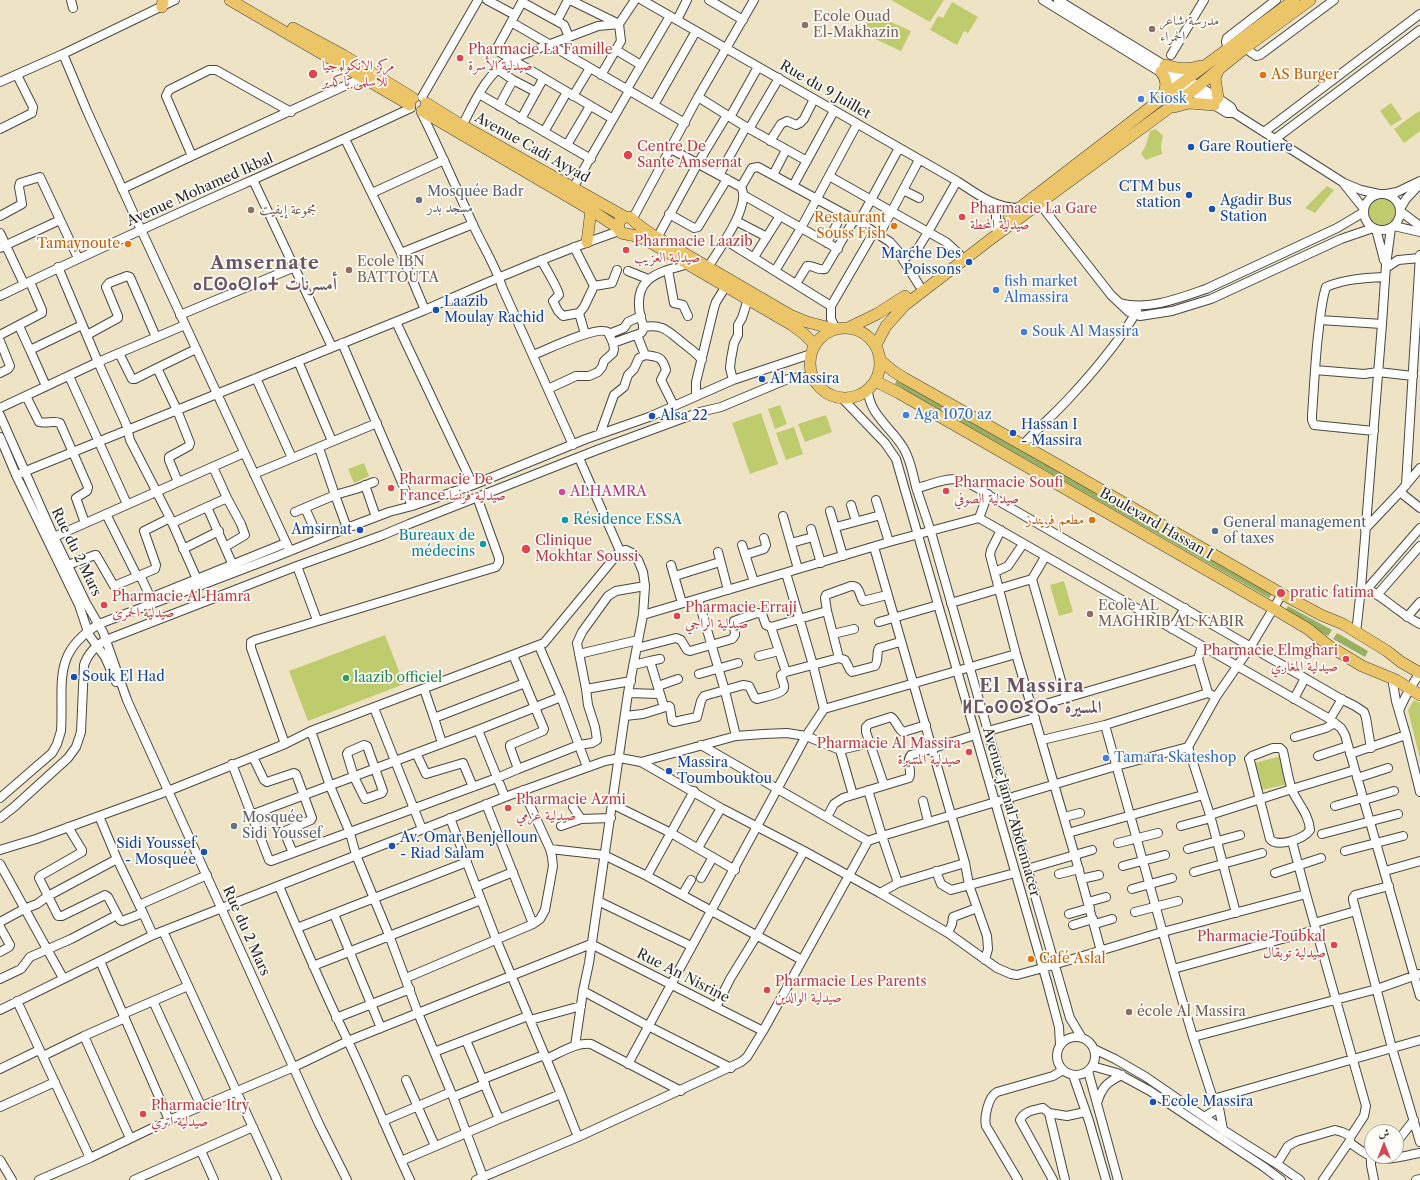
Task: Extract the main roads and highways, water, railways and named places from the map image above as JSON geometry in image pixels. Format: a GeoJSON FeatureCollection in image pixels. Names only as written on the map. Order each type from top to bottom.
{"type":"FeatureCollection","features":[{"type":"Feature","properties":{"kind":"main road","name":"Avenue Cadi Ayyad"},"geometry":{"type":"LineString","coordinates":[[230,0],[364,77],[462,126],[631,219],[657,238],[795,317],[835,329]]}},
{"type":"Feature","properties":{"kind":"main road","name":"Avenue Cadi Ayyad"},"geometry":{"type":"LineString","coordinates":[[245,0],[343,55],[418,105],[591,210],[618,230]]}},
{"type":"Feature","properties":{"kind":"main road"},"geometry":{"type":"LineString","coordinates":[[848,328],[871,318],[890,307],[1019,208],[1036,200],[1168,109],[1195,88],[1228,49],[1283,4],[1294,0]]}},
{"type":"Feature","properties":{"kind":"main road"},"geometry":{"type":"LineString","coordinates":[[876,345],[886,326],[905,305],[1160,100],[1184,81],[1215,66],[1245,48],[1310,0]]}},
{"type":"Feature","properties":{"kind":"main road"},"geometry":{"type":"LineString","coordinates":[[1160,100],[1165,91],[1166,85],[1163,69],[1188,69],[1215,66]]}},
{"type":"Feature","properties":{"kind":"main road"},"geometry":{"type":"LineString","coordinates":[[1168,109],[1189,103],[1216,101],[1215,66]]}},
{"type":"Feature","properties":{"kind":"main road"},"geometry":{"type":"LineString","coordinates":[[587,242],[591,210]]}},
{"type":"Feature","properties":{"kind":"main road"},"geometry":{"type":"LineString","coordinates":[[630,235],[636,230],[631,219],[618,222],[618,230],[624,235],[630,235],[648,241],[798,330],[813,350]]}},
{"type":"Feature","properties":{"kind":"main road"},"geometry":{"type":"LineString","coordinates":[[848,328],[859,330],[869,336],[876,345],[880,360],[878,375],[872,385],[855,396],[841,397],[828,392],[817,383],[813,376],[810,365],[813,350],[823,336],[835,329],[848,328]]}},
{"type":"Feature","properties":{"kind":"main road","name":"Boulevard Hassan I"},"geometry":{"type":"LineString","coordinates":[[880,360],[899,375],[1282,594],[1321,615],[1343,624],[1420,672]]}},
{"type":"Feature","properties":{"kind":"main road","name":"Boulevard Hassan I"},"geometry":{"type":"LineString","coordinates":[[872,385],[899,393],[1308,629],[1329,646],[1362,666],[1392,678],[1420,695]]}},
{"type":"Feature","properties":{"kind":"place","name":"Ecole Ouad El-Makhazin"},"geometry":{"type":"Point","coordinates":[805,25]}},
{"type":"Feature","properties":{"kind":"place","name":"مدرسة شاعر الحمراء"},"geometry":{"type":"Point","coordinates":[1152,29]}},
{"type":"Feature","properties":{"kind":"place","name":"Pharmacie La Famille صيدلية الأسرة"},"geometry":{"type":"Point","coordinates":[460,58]}},
{"type":"Feature","properties":{"kind":"place","name":"مركز الانكولوجيا للاسلمى باكدير"},"geometry":{"type":"Point","coordinates":[313,74]}},
{"type":"Feature","properties":{"kind":"place","name":"AS Burger"},"geometry":{"type":"Point","coordinates":[1263,75]}},
{"type":"Feature","properties":{"kind":"place","name":"Kiosk"},"geometry":{"type":"Point","coordinates":[1141,99]}},
{"type":"Feature","properties":{"kind":"place","name":"Gare Routiere"},"geometry":{"type":"Point","coordinates":[1191,147]}},
{"type":"Feature","properties":{"kind":"place","name":"Centre De Sante Amsernat"},"geometry":{"type":"Point","coordinates":[628,155]}},
{"type":"Feature","properties":{"kind":"place","name":"CTM bus station"},"geometry":{"type":"Point","coordinates":[1189,195]}},
{"type":"Feature","properties":{"kind":"place","name":"Mosquée Badr مسجد بدر"},"geometry":{"type":"Point","coordinates":[419,200]}},
{"type":"Feature","properties":{"kind":"place","name":"Agadir Bus Station"},"geometry":{"type":"Point","coordinates":[1212,209]}},
{"type":"Feature","properties":{"kind":"place","name":"مجموعة إيفيت"},"geometry":{"type":"Point","coordinates":[251,210]}},
{"type":"Feature","properties":{"kind":"place","name":"Pharmacie La Gare صيدلية المحطة"},"geometry":{"type":"Point","coordinates":[962,217]}},
{"type":"Feature","properties":{"kind":"place","name":"Restaurant Souss Fish"},"geometry":{"type":"Point","coordinates":[894,226]}},
{"type":"Feature","properties":{"kind":"place","name":"Tamaynoute"},"geometry":{"type":"Point","coordinates":[128,244]}},
{"type":"Feature","properties":{"kind":"place","name":"Pharmacie Laazib صيدلية العزيب"},"geometry":{"type":"Point","coordinates":[626,250]}},
{"type":"Feature","properties":{"kind":"place","name":"Marche Des Poissons"},"geometry":{"type":"Point","coordinates":[969,262]}},
{"type":"Feature","properties":{"kind":"place","name":"Ecole IBN BATTOUTA"},"geometry":{"type":"Point","coordinates":[349,270]}},
{"type":"Feature","properties":{"kind":"place","name":"fish market Almassira"},"geometry":{"type":"Point","coordinates":[996,290]}},
{"type":"Feature","properties":{"kind":"place","name":"Laazib Moulay Rachid"},"geometry":{"type":"Point","coordinates":[436,310]}},
{"type":"Feature","properties":{"kind":"place","name":"Souk Al Massira"},"geometry":{"type":"Point","coordinates":[1024,332]}},
{"type":"Feature","properties":{"kind":"place","name":"Al Massira"},"geometry":{"type":"Point","coordinates":[762,379]}},
{"type":"Feature","properties":{"kind":"place","name":"Aga 1070 az"},"geometry":{"type":"Point","coordinates":[906,415]}},
{"type":"Feature","properties":{"kind":"place","name":"Alsa 22"},"geometry":{"type":"Point","coordinates":[652,416]}},
{"type":"Feature","properties":{"kind":"place","name":"Hassan I - Massira"},"geometry":{"type":"Point","coordinates":[1013,433]}},
{"type":"Feature","properties":{"kind":"place","name":"Pharmacie De France صيدلية فرنسا"},"geometry":{"type":"Point","coordinates":[391,488]}},
{"type":"Feature","properties":{"kind":"place","name":"Pharmacie Soufi صيدلية الصوفي"},"geometry":{"type":"Point","coordinates":[946,491]}},
{"type":"Feature","properties":{"kind":"place","name":"ALHAMRA"},"geometry":{"type":"Point","coordinates":[562,492]}},
{"type":"Feature","properties":{"kind":"place","name":"Résidence ESSA"},"geometry":{"type":"Point","coordinates":[565,520]}},
{"type":"Feature","properties":{"kind":"place","name":"مطعم فريندز"},"geometry":{"type":"Point","coordinates":[1092,520]}},
{"type":"Feature","properties":{"kind":"place","name":"Amsirnat"},"geometry":{"type":"Point","coordinates":[360,530]}},
{"type":"Feature","properties":{"kind":"place","name":"General management of taxes"},"geometry":{"type":"Point","coordinates":[1215,531]}},
{"type":"Feature","properties":{"kind":"place","name":"Bureaux de médecins"},"geometry":{"type":"Point","coordinates":[483,544]}},
{"type":"Feature","properties":{"kind":"place","name":"Clinique Mokhtar Soussi"},"geometry":{"type":"Point","coordinates":[526,549]}},
{"type":"Feature","properties":{"kind":"place","name":"pratic fatima"},"geometry":{"type":"Point","coordinates":[1281,593]}},
{"type":"Feature","properties":{"kind":"place","name":"Pharmacie Al Hamra صيدلية الحمرى"},"geometry":{"type":"Point","coordinates":[104,605]}},
{"type":"Feature","properties":{"kind":"place","name":"Ecole AL MAGHRIB AL KABIR"},"geometry":{"type":"Point","coordinates":[1090,614]}},
{"type":"Feature","properties":{"kind":"place","name":"Pharmacie Erraji صيدلية الراجي"},"geometry":{"type":"Point","coordinates":[677,616]}},
{"type":"Feature","properties":{"kind":"place","name":"Pharmacie Elmghari صيدلية المغاري"},"geometry":{"type":"Point","coordinates":[1346,659]}},
{"type":"Feature","properties":{"kind":"place","name":"Souk El Had"},"geometry":{"type":"Point","coordinates":[74,677]}},
{"type":"Feature","properties":{"kind":"place","name":"laazib officiel"},"geometry":{"type":"Point","coordinates":[346,678]}},
{"type":"Feature","properties":{"kind":"place","name":"Pharmacie Al Massira صيدلية المسيرة"},"geometry":{"type":"Point","coordinates":[969,752]}},
{"type":"Feature","properties":{"kind":"place","name":"Tamara Skateshop"},"geometry":{"type":"Point","coordinates":[1106,758]}},
{"type":"Feature","properties":{"kind":"place","name":"Massira Toumbouktou"},"geometry":{"type":"Point","coordinates":[669,771]}},
{"type":"Feature","properties":{"kind":"place","name":"Pharmacie Azmi صيدلية عزمي"},"geometry":{"type":"Point","coordinates":[508,808]}},
{"type":"Feature","properties":{"kind":"place","name":"Mosquée Sidi Youssef"},"geometry":{"type":"Point","coordinates":[234,826]}},
{"type":"Feature","properties":{"kind":"place","name":"Av. Omar Benjelloun - Riad Salam"},"geometry":{"type":"Point","coordinates":[392,846]}},
{"type":"Feature","properties":{"kind":"place","name":"Sidi Youssef - Mosquée"},"geometry":{"type":"Point","coordinates":[204,852]}},
{"type":"Feature","properties":{"kind":"place","name":"Pharmacie Toubkal صيدلية توبقال"},"geometry":{"type":"Point","coordinates":[1334,945]}},
{"type":"Feature","properties":{"kind":"place","name":"Café Aslal"},"geometry":{"type":"Point","coordinates":[1031,959]}},
{"type":"Feature","properties":{"kind":"place","name":"Pharmacie Les Parents صيدلية الوالدين"},"geometry":{"type":"Point","coordinates":[767,990]}},
{"type":"Feature","properties":{"kind":"place","name":"école Al Massira"},"geometry":{"type":"Point","coordinates":[1129,1012]}},
{"type":"Feature","properties":{"kind":"place","name":"Ecole Massira"},"geometry":{"type":"Point","coordinates":[1153,1102]}},
{"type":"Feature","properties":{"kind":"place","name":"Pharmacie Itry صيدلية اتري"},"geometry":{"type":"Point","coordinates":[143,1114]}},
{"type":"Feature","properties":{"kind":"district","name":"Amsernate ⴰⵎⵙⴰⵔⵏⴰⵜ أمسرنات"},"geometry":{"type":"Point","coordinates":[265,274]}},
{"type":"Feature","properties":{"kind":"district","name":"El Massira ⵍⵎⴰⵙⵙⵉⵔⴰ المسيرة"},"geometry":{"type":"Point","coordinates":[1032,697]}}]}
